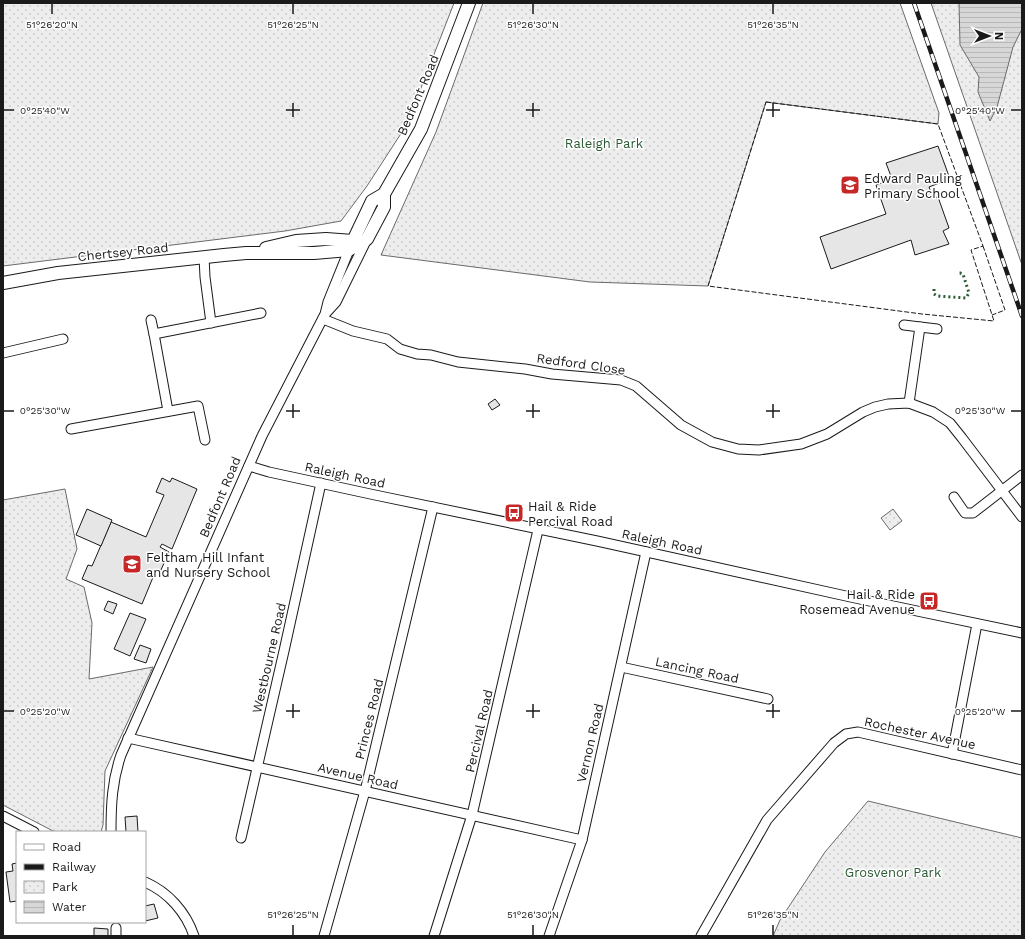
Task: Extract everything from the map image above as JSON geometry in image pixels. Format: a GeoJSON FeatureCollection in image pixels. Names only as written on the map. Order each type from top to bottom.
{"type":"FeatureCollection","features":[{"type":"Feature","properties":{"kind":"street","name":"Bedfont Road"},"geometry":{"type":"LineString","coordinates":[[354,248],[367,239],[384,207],[384,194],[421,129],[469,3]]}},
{"type":"Feature","properties":{"kind":"street","name":"Bedfont Road"},"geometry":{"type":"LineString","coordinates":[[110,831],[112,792],[120,755],[158,673],[262,436],[324,316],[328,302],[354,248],[372,201],[384,194]]}},
{"type":"Feature","properties":{"kind":"street","name":"Chertsey Road"},"geometry":{"type":"LineString","coordinates":[[3,283],[66,272],[246,253],[296,241],[326,239],[354,248]]}},
{"type":"Feature","properties":{"kind":"street"},"geometry":{"type":"LineString","coordinates":[[204,257],[205,278],[211,323]]}},
{"type":"Feature","properties":{"kind":"street"},"geometry":{"type":"LineString","coordinates":[[154,334],[261,313]]}},
{"type":"Feature","properties":{"kind":"street","name":"Redford Close"},"geometry":{"type":"LineString","coordinates":[[324,316],[353,331],[386,339],[400,349],[417,354],[431,355],[458,362],[525,369],[552,374],[621,380],[636,386],[681,425],[712,442],[738,449],[759,450],[801,444],[827,434],[863,412],[875,407],[888,404],[909,403],[933,412],[950,423],[1022,517]]}},
{"type":"Feature","properties":{"kind":"street"},"geometry":{"type":"LineString","coordinates":[[151,320],[168,411]]}},
{"type":"Feature","properties":{"kind":"street"},"geometry":{"type":"LineString","coordinates":[[904,325],[937,329]]}},
{"type":"Feature","properties":{"kind":"street"},"geometry":{"type":"LineString","coordinates":[[909,403],[920,327]]}},
{"type":"Feature","properties":{"kind":"street"},"geometry":{"type":"LineString","coordinates":[[3,353],[63,339]]}},
{"type":"Feature","properties":{"kind":"street"},"geometry":{"type":"LineString","coordinates":[[71,430],[198,406],[205,440]]}},
{"type":"Feature","properties":{"kind":"street","name":"Raleigh Road"},"geometry":{"type":"LineString","coordinates":[[249,466],[538,530],[597,541],[1022,633]]}},
{"type":"Feature","properties":{"kind":"street"},"geometry":{"type":"LineString","coordinates":[[954,497],[965,513],[972,513],[1022,476]]}},
{"type":"Feature","properties":{"kind":"street","name":"Westbourne Road"},"geometry":{"type":"LineString","coordinates":[[241,838],[321,483]]}},
{"type":"Feature","properties":{"kind":"street","name":"Princes Road"},"geometry":{"type":"LineString","coordinates":[[324,936],[365,791],[433,507]]}},
{"type":"Feature","properties":{"kind":"street","name":"Percival Road"},"geometry":{"type":"LineString","coordinates":[[434,936],[472,815],[538,530]]}},
{"type":"Feature","properties":{"kind":"street","name":"Vernon Road"},"geometry":{"type":"LineString","coordinates":[[549,936],[582,840],[646,552]]}},
{"type":"Feature","properties":{"kind":"street"},"geometry":{"type":"LineString","coordinates":[[952,754],[977,624]]}},
{"type":"Feature","properties":{"kind":"street","name":"Lancing Road"},"geometry":{"type":"LineString","coordinates":[[621,667],[768,699]]}},
{"type":"Feature","properties":{"kind":"street","name":"Rochester Avenue"},"geometry":{"type":"LineString","coordinates":[[701,936],[768,820],[834,743],[846,734],[858,732],[1022,770]]}},
{"type":"Feature","properties":{"kind":"street","name":"Avenue Road"},"geometry":{"type":"LineString","coordinates":[[128,738],[582,840]]}},
{"type":"Feature","properties":{"kind":"street"},"geometry":{"type":"LineString","coordinates":[[3,816],[32,831]]}},
{"type":"Feature","properties":{"kind":"street"},"geometry":{"type":"LineString","coordinates":[[146,882],[157,887],[170,897],[181,910],[194,936]]}},
{"type":"Feature","properties":{"kind":"green space"},"geometry":{"type":"Polygon","coordinates":[[[3,3],[454,3],[402,132],[367,186],[341,221],[285,231],[3,266],[3,3]]]}},
{"type":"Feature","properties":{"kind":"green space","name":"Raleigh Park"},"geometry":{"type":"Polygon","coordinates":[[[483,3],[900,3],[939,113],[938,124],[766,102],[708,286],[590,282],[381,255],[436,132],[483,3]]]}},
{"type":"Feature","properties":{"kind":"green space"},"geometry":{"type":"Polygon","coordinates":[[[931,3],[1022,3],[1022,265],[931,3]]]}},
{"type":"Feature","properties":{"kind":"green space"},"geometry":{"type":"Polygon","coordinates":[[[65,489],[77,549],[66,579],[84,587],[92,623],[89,679],[153,667],[105,771],[103,825],[101,831],[53,831],[3,805],[3,500],[65,489]]]}},
{"type":"Feature","properties":{"kind":"green space"},"geometry":{"type":"Polygon","coordinates":[[[893,509],[902,521],[890,530],[881,518],[893,509]]]}},
{"type":"Feature","properties":{"kind":"green space","name":"Grosvenor Park"},"geometry":{"type":"Polygon","coordinates":[[[868,801],[1022,838],[1022,936],[773,936],[780,920],[825,852],[868,801]]]}},
{"type":"Feature","properties":{"kind":"water"},"geometry":{"type":"Polygon","coordinates":[[[959,3],[1022,3],[1022,29],[1013,47],[997,107],[990,121],[978,92],[979,77],[960,45],[959,3]]]}},
{"type":"Feature","properties":{"kind":"building"},"geometry":{"type":"Polygon","coordinates":[[[938,146],[950,179],[929,187],[933,198],[938,197],[949,228],[943,231],[949,244],[915,255],[911,240],[831,269],[820,237],[886,214],[876,185],[892,179],[886,163],[938,146]]]}},
{"type":"Feature","properties":{"kind":"building"},"geometry":{"type":"Polygon","coordinates":[[[495,399],[500,405],[492,410],[488,404],[495,399]]]}},
{"type":"Feature","properties":{"kind":"building"},"geometry":{"type":"Polygon","coordinates":[[[162,478],[170,482],[172,478],[197,489],[172,549],[162,544],[160,547],[169,552],[160,572],[156,570],[142,604],[82,579],[88,565],[92,566],[111,522],[146,537],[164,495],[156,492],[162,478]]]}},
{"type":"Feature","properties":{"kind":"building"},"geometry":{"type":"Polygon","coordinates":[[[87,509],[112,520],[101,546],[76,535],[87,509]]]}},
{"type":"Feature","properties":{"kind":"building"},"geometry":{"type":"Polygon","coordinates":[[[108,601],[117,604],[113,614],[104,610],[108,601]]]}},
{"type":"Feature","properties":{"kind":"building"},"geometry":{"type":"Polygon","coordinates":[[[130,613],[146,619],[130,656],[114,649],[130,613]]]}},
{"type":"Feature","properties":{"kind":"building"},"geometry":{"type":"Polygon","coordinates":[[[140,645],[151,649],[146,663],[134,659],[140,645]]]}},
{"type":"Feature","properties":{"kind":"building"},"geometry":{"type":"Polygon","coordinates":[[[137,816],[138,831],[126,831],[125,817],[137,816]]]}},
{"type":"Feature","properties":{"kind":"building"},"geometry":{"type":"Polygon","coordinates":[[[16,863],[16,901],[10,902],[6,872],[13,871],[12,864],[16,863]]]}},
{"type":"Feature","properties":{"kind":"building"},"geometry":{"type":"Polygon","coordinates":[[[154,904],[158,918],[146,921],[146,906],[154,904]]]}},
{"type":"Feature","properties":{"kind":"building"},"geometry":{"type":"Polygon","coordinates":[[[94,928],[108,929],[108,936],[94,936],[94,928]]]}},
{"type":"Feature","properties":{"kind":"railway"},"geometry":{"type":"LineString","coordinates":[[914,3],[1022,316]]}},
{"type":"Feature","properties":{"kind":"hedge"},"geometry":{"type":"LineString","coordinates":[[934,289],[934,294],[937,296],[966,298],[969,293],[963,274],[957,273]]}},
{"type":"Feature","properties":{"kind":"fence"},"geometry":{"type":"LineString","coordinates":[[766,102],[938,124],[983,246],[971,250],[994,321],[922,314],[708,286],[766,102]]}},
{"type":"Feature","properties":{"kind":"fence"},"geometry":{"type":"LineString","coordinates":[[983,246],[1005,310],[992,315]]}},
{"type":"Feature","properties":{"kind":"place","name":"Edward Pauling Primary School"},"geometry":{"type":"Point","coordinates":[850,185]}},
{"type":"Feature","properties":{"kind":"place","name":"Hail & Ride Percival Road"},"geometry":{"type":"Point","coordinates":[514,513]}},
{"type":"Feature","properties":{"kind":"place","name":"Feltham Hill Infant and Nursery School"},"geometry":{"type":"Point","coordinates":[132,564]}},
{"type":"Feature","properties":{"kind":"place","name":"Hail & Ride Rosemead Avenue"},"geometry":{"type":"Point","coordinates":[929,601]}}]}
